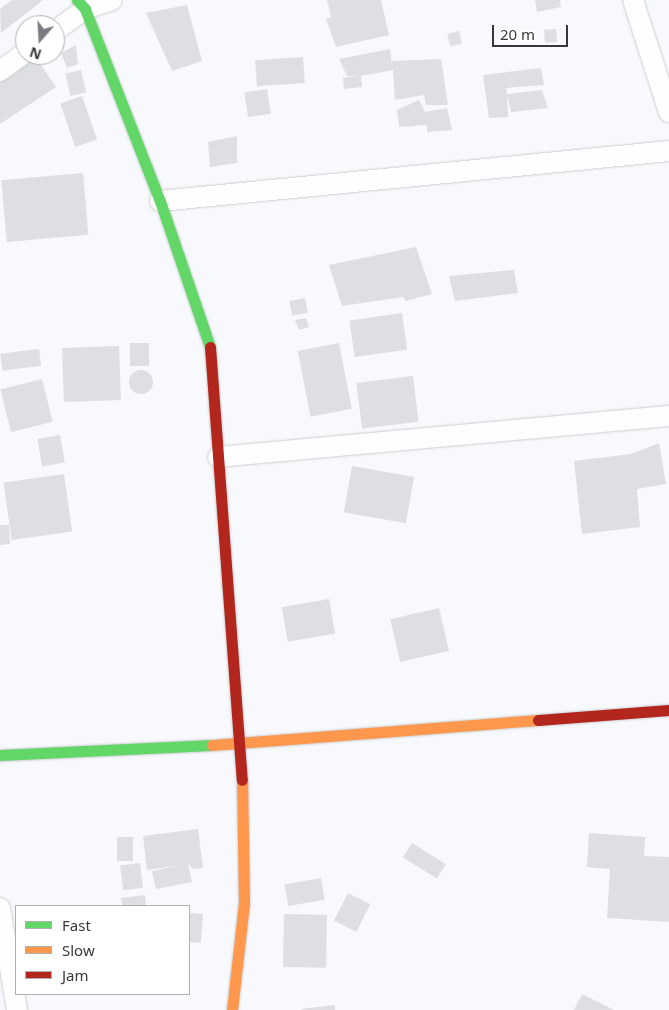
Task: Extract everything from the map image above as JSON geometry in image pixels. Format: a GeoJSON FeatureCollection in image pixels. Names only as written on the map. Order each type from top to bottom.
{"type":"FeatureCollection","features":[{"type":"Feature","properties":{"kind":"street"},"geometry":{"type":"LineString","coordinates":[[65,21],[81,5],[112,0]]}},
{"type":"Feature","properties":{"kind":"street"},"geometry":{"type":"LineString","coordinates":[[632,0],[669,112]]}},
{"type":"Feature","properties":{"kind":"street"},"geometry":{"type":"LineString","coordinates":[[81,5],[160,200],[209,338],[242,744],[244,902],[232,1010]]}},
{"type":"Feature","properties":{"kind":"street"},"geometry":{"type":"LineString","coordinates":[[0,71],[15,60]]}},
{"type":"Feature","properties":{"kind":"street"},"geometry":{"type":"LineString","coordinates":[[160,200],[669,151]]}},
{"type":"Feature","properties":{"kind":"street"},"geometry":{"type":"LineString","coordinates":[[218,457],[669,416]]}},
{"type":"Feature","properties":{"kind":"street"},"geometry":{"type":"LineString","coordinates":[[0,755],[242,744],[669,710]]}},
{"type":"Feature","properties":{"kind":"street"},"geometry":{"type":"LineString","coordinates":[[0,908],[17,1010]]}},
{"type":"Feature","properties":{"kind":"building"},"geometry":{"type":"Polygon","coordinates":[[[12,0],[43,0],[24,15],[15,15],[15,22],[1,33],[0,9],[12,0]]]}},
{"type":"Feature","properties":{"kind":"building"},"geometry":{"type":"Polygon","coordinates":[[[327,0],[381,0],[389,35],[336,47],[326,19],[331,17],[327,0]]]}},
{"type":"Feature","properties":{"kind":"building"},"geometry":{"type":"Polygon","coordinates":[[[535,0],[560,0],[561,7],[537,12],[535,0]]]}},
{"type":"Feature","properties":{"kind":"building"},"geometry":{"type":"Polygon","coordinates":[[[187,5],[202,61],[172,71],[146,13],[187,5]]]}},
{"type":"Feature","properties":{"kind":"building"},"geometry":{"type":"Polygon","coordinates":[[[556,29],[557,42],[545,43],[544,30],[556,29]]]}},
{"type":"Feature","properties":{"kind":"building"},"geometry":{"type":"Polygon","coordinates":[[[459,31],[462,44],[450,46],[447,34],[459,31]]]}},
{"type":"Feature","properties":{"kind":"building"},"geometry":{"type":"Polygon","coordinates":[[[76,45],[78,64],[67,68],[65,51],[76,45]]]}},
{"type":"Feature","properties":{"kind":"building"},"geometry":{"type":"Polygon","coordinates":[[[390,49],[392,66],[392,61],[441,59],[448,105],[426,105],[424,95],[395,100],[393,70],[361,76],[362,87],[344,89],[343,78],[357,76],[347,76],[339,59],[390,49]]]}},
{"type":"Feature","properties":{"kind":"building"},"geometry":{"type":"Polygon","coordinates":[[[303,57],[305,83],[257,86],[255,60],[303,57]]]}},
{"type":"Feature","properties":{"kind":"building"},"geometry":{"type":"Polygon","coordinates":[[[22,65],[41,65],[56,87],[0,124],[0,80],[22,65]]]}},
{"type":"Feature","properties":{"kind":"building"},"geometry":{"type":"Polygon","coordinates":[[[541,68],[544,85],[506,88],[508,117],[489,118],[483,75],[541,68]]]}},
{"type":"Feature","properties":{"kind":"building"},"geometry":{"type":"Polygon","coordinates":[[[81,70],[86,92],[71,96],[65,74],[81,70]]]}},
{"type":"Feature","properties":{"kind":"building"},"geometry":{"type":"Polygon","coordinates":[[[267,89],[271,114],[248,117],[244,93],[267,89]]]}},
{"type":"Feature","properties":{"kind":"building"},"geometry":{"type":"Polygon","coordinates":[[[542,90],[548,108],[511,112],[507,94],[542,90]]]}},
{"type":"Feature","properties":{"kind":"building"},"geometry":{"type":"Polygon","coordinates":[[[82,96],[97,139],[75,147],[60,103],[82,96]]]}},
{"type":"Feature","properties":{"kind":"building"},"geometry":{"type":"Polygon","coordinates":[[[419,100],[425,112],[447,108],[452,130],[427,132],[427,125],[399,127],[397,110],[419,100]]]}},
{"type":"Feature","properties":{"kind":"building"},"geometry":{"type":"Polygon","coordinates":[[[237,136],[237,163],[210,167],[208,142],[237,136]]]}},
{"type":"Feature","properties":{"kind":"building"},"geometry":{"type":"Polygon","coordinates":[[[83,173],[88,235],[7,242],[1,180],[83,173]]]}},
{"type":"Feature","properties":{"kind":"building"},"geometry":{"type":"Polygon","coordinates":[[[416,247],[432,294],[406,301],[403,297],[342,306],[329,265],[416,247]]]}},
{"type":"Feature","properties":{"kind":"building"},"geometry":{"type":"Polygon","coordinates":[[[514,270],[518,293],[455,301],[449,276],[514,270]]]}},
{"type":"Feature","properties":{"kind":"building"},"geometry":{"type":"Polygon","coordinates":[[[305,298],[308,313],[292,316],[289,301],[305,298]]]}},
{"type":"Feature","properties":{"kind":"building"},"geometry":{"type":"Polygon","coordinates":[[[402,313],[407,350],[355,357],[350,320],[402,313]]]}},
{"type":"Feature","properties":{"kind":"building"},"geometry":{"type":"Polygon","coordinates":[[[306,318],[309,327],[299,330],[295,320],[306,318]]]}},
{"type":"Feature","properties":{"kind":"building"},"geometry":{"type":"Polygon","coordinates":[[[130,343],[149,343],[149,366],[130,366],[130,343]]]}},
{"type":"Feature","properties":{"kind":"building"},"geometry":{"type":"Polygon","coordinates":[[[339,343],[352,409],[311,417],[298,351],[339,343]]]}},
{"type":"Feature","properties":{"kind":"building"},"geometry":{"type":"Polygon","coordinates":[[[119,346],[121,400],[64,402],[62,348],[119,346]]]}},
{"type":"Feature","properties":{"kind":"building"},"geometry":{"type":"Polygon","coordinates":[[[39,349],[41,366],[2,371],[0,354],[39,349]]]}},
{"type":"Feature","properties":{"kind":"building"},"geometry":{"type":"Polygon","coordinates":[[[141,370],[150,373],[153,382],[150,391],[141,394],[132,391],[129,382],[132,373],[141,370]]]}},
{"type":"Feature","properties":{"kind":"building"},"geometry":{"type":"Polygon","coordinates":[[[413,376],[419,422],[362,429],[356,383],[413,376]]]}},
{"type":"Feature","properties":{"kind":"building"},"geometry":{"type":"Polygon","coordinates":[[[42,379],[53,422],[11,432],[0,389],[42,379]]]}},
{"type":"Feature","properties":{"kind":"building"},"geometry":{"type":"Polygon","coordinates":[[[60,435],[65,463],[42,467],[37,439],[60,435]]]}},
{"type":"Feature","properties":{"kind":"building"},"geometry":{"type":"Polygon","coordinates":[[[659,443],[666,484],[637,489],[640,527],[582,534],[574,461],[631,454],[659,443]]]}},
{"type":"Feature","properties":{"kind":"building"},"geometry":{"type":"Polygon","coordinates":[[[352,466],[414,477],[406,523],[344,512],[352,466]]]}},
{"type":"Feature","properties":{"kind":"building"},"geometry":{"type":"Polygon","coordinates":[[[64,474],[72,531],[12,540],[4,482],[64,474]]]}},
{"type":"Feature","properties":{"kind":"building"},"geometry":{"type":"Polygon","coordinates":[[[0,525],[9,525],[10,544],[0,545],[0,525]]]}},
{"type":"Feature","properties":{"kind":"building"},"geometry":{"type":"Polygon","coordinates":[[[329,599],[335,633],[288,642],[282,607],[329,599]]]}},
{"type":"Feature","properties":{"kind":"building"},"geometry":{"type":"Polygon","coordinates":[[[439,608],[449,651],[400,662],[390,619],[439,608]]]}},
{"type":"Feature","properties":{"kind":"building"},"geometry":{"type":"Polygon","coordinates":[[[198,829],[203,868],[193,869],[188,864],[192,882],[156,889],[152,871],[181,865],[147,870],[143,836],[198,829]]]}},
{"type":"Feature","properties":{"kind":"building"},"geometry":{"type":"Polygon","coordinates":[[[589,833],[645,837],[644,856],[669,857],[669,922],[607,918],[610,869],[587,867],[589,833]]]}},
{"type":"Feature","properties":{"kind":"building"},"geometry":{"type":"Polygon","coordinates":[[[117,837],[133,837],[133,861],[117,861],[117,837]]]}},
{"type":"Feature","properties":{"kind":"building"},"geometry":{"type":"Polygon","coordinates":[[[412,843],[446,864],[437,879],[403,857],[412,843]]]}},
{"type":"Feature","properties":{"kind":"building"},"geometry":{"type":"Polygon","coordinates":[[[140,863],[143,888],[123,890],[120,865],[140,863]]]}},
{"type":"Feature","properties":{"kind":"building"},"geometry":{"type":"Polygon","coordinates":[[[321,878],[325,900],[288,906],[285,884],[321,878]]]}},
{"type":"Feature","properties":{"kind":"building"},"geometry":{"type":"Polygon","coordinates":[[[348,893],[370,904],[356,932],[334,921],[348,893]]]}},
{"type":"Feature","properties":{"kind":"building"},"geometry":{"type":"Polygon","coordinates":[[[145,895],[146,905],[122,905],[121,898],[145,895]]]}},
{"type":"Feature","properties":{"kind":"building"},"geometry":{"type":"Polygon","coordinates":[[[190,913],[203,914],[201,943],[190,942],[190,913]]]}},
{"type":"Feature","properties":{"kind":"building"},"geometry":{"type":"Polygon","coordinates":[[[284,914],[327,915],[326,968],[283,967],[284,914]]]}},
{"type":"Feature","properties":{"kind":"building"},"geometry":{"type":"Polygon","coordinates":[[[582,994],[614,1010],[574,1010],[582,994]]]}},
{"type":"Feature","properties":{"kind":"building"},"geometry":{"type":"Polygon","coordinates":[[[335,1005],[335,1010],[301,1010],[301,1009],[335,1005]]]}},
{"type":"Feature","properties":{"kind":"traffic: fast"},"geometry":{"type":"LineString","coordinates":[[77,0],[85,9],[160,201],[210,347]]}},
{"type":"Feature","properties":{"kind":"traffic: fast"},"geometry":{"type":"LineString","coordinates":[[0,755],[212,745]]}},
{"type":"Feature","properties":{"kind":"traffic: slow"},"geometry":{"type":"LineString","coordinates":[[212,745],[538,720]]}},
{"type":"Feature","properties":{"kind":"traffic: slow"},"geometry":{"type":"LineString","coordinates":[[232,1010],[244,903],[242,780]]}},
{"type":"Feature","properties":{"kind":"traffic: jam"},"geometry":{"type":"LineString","coordinates":[[210,347],[242,780]]}},
{"type":"Feature","properties":{"kind":"traffic: jam"},"geometry":{"type":"LineString","coordinates":[[538,720],[669,710]]}}]}
